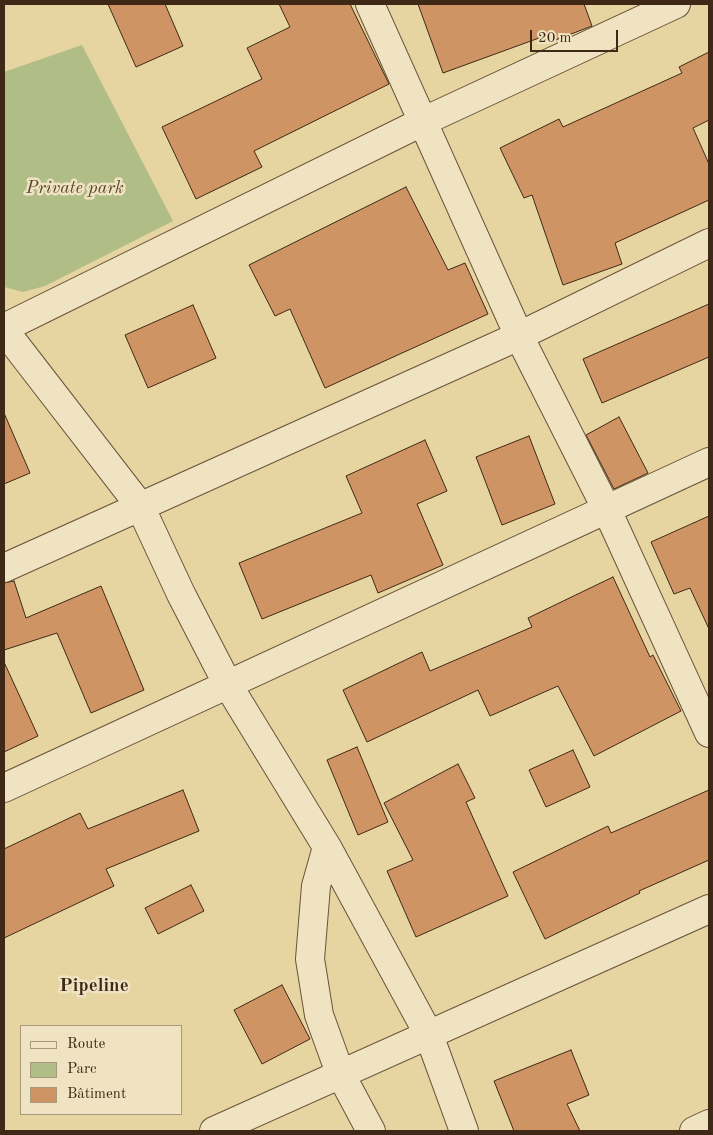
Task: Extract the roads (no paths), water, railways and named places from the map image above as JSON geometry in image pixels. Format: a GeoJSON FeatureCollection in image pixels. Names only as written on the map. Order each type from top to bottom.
{"type":"FeatureCollection","features":[{"type":"Feature","properties":{"kind":"street"},"geometry":{"type":"LineString","coordinates":[[370,4],[519,336],[700,689],[709,733]]}},
{"type":"Feature","properties":{"kind":"street"},"geometry":{"type":"LineString","coordinates":[[464,1131],[429,1035],[327,847],[228,685],[181,594],[140,506],[4,329],[424,121],[676,4]]}},
{"type":"Feature","properties":{"kind":"street"},"geometry":{"type":"LineString","coordinates":[[4,568],[519,336],[709,243]]}},
{"type":"Feature","properties":{"kind":"street"},"geometry":{"type":"LineString","coordinates":[[4,788],[709,462]]}},
{"type":"Feature","properties":{"kind":"street"},"geometry":{"type":"LineString","coordinates":[[327,847],[316,886],[310,959],[319,1015],[340,1073],[371,1131]]}},
{"type":"Feature","properties":{"kind":"street"},"geometry":{"type":"LineString","coordinates":[[214,1131],[709,909]]}},
{"type":"Feature","properties":{"kind":"street"},"geometry":{"type":"LineString","coordinates":[[694,1131],[709,1124]]}},
{"type":"Feature","properties":{"kind":"district","name":"Pipeline"},"geometry":{"type":"Point","coordinates":[94,986]}},
{"type":"Feature","properties":{"kind":"park label","name":"Private park"},"geometry":{"type":"Point","coordinates":[75,188]}}]}
